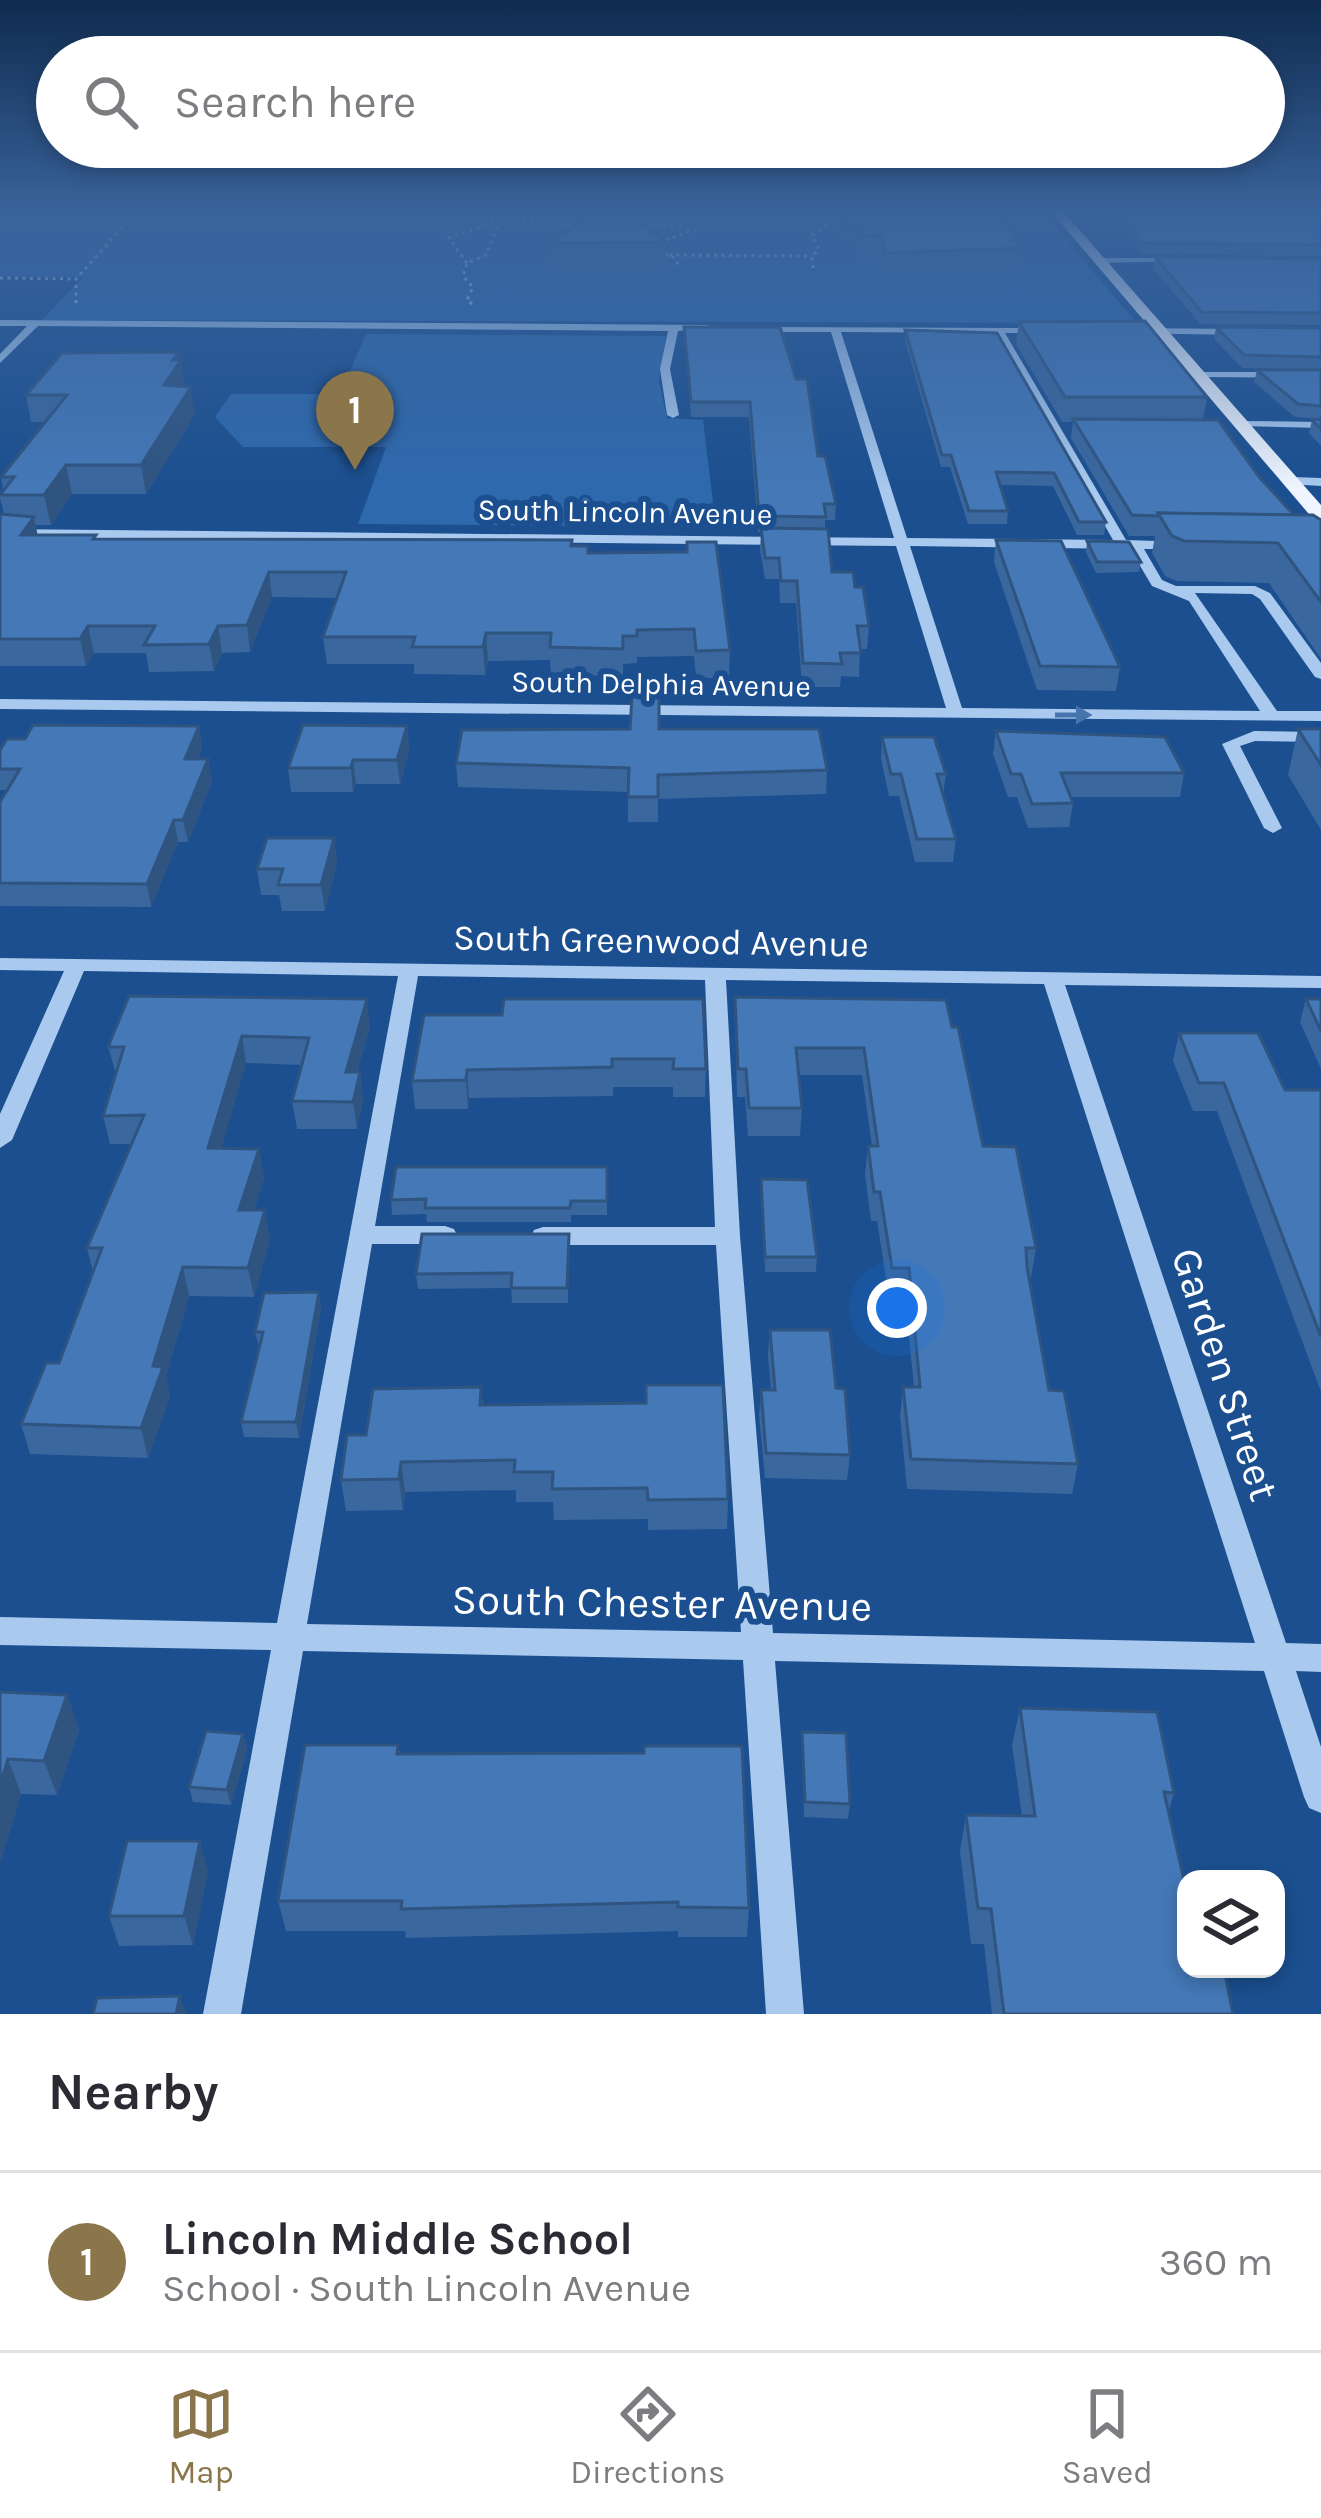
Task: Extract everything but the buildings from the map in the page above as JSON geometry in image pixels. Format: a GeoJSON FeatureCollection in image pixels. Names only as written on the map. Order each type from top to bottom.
{"type":"FeatureCollection","features":[{"type":"Feature","properties":{"kind":"main road"},"geometry":{"type":"LineString","coordinates":[[1138,303],[1321,515]]}},
{"type":"Feature","properties":{"kind":"street"},"geometry":{"type":"LineString","coordinates":[[0,323],[719,328]]}},
{"type":"Feature","properties":{"kind":"street"},"geometry":{"type":"LineString","coordinates":[[0,360],[35,324]]}},
{"type":"Feature","properties":{"kind":"street"},"geometry":{"type":"LineString","coordinates":[[674,328],[665,369],[674,415]]}},
{"type":"Feature","properties":{"kind":"street"},"geometry":{"type":"LineString","coordinates":[[742,329],[1068,331]]}},
{"type":"Feature","properties":{"kind":"street"},"geometry":{"type":"LineString","coordinates":[[835,329],[956,714]]}},
{"type":"Feature","properties":{"kind":"street"},"geometry":{"type":"LineString","coordinates":[[998,330],[1128,545],[1157,583],[1194,598],[1272,716]]}},
{"type":"Feature","properties":{"kind":"street"},"geometry":{"type":"LineString","coordinates":[[1115,331],[1255,332]]}},
{"type":"Feature","properties":{"kind":"street"},"geometry":{"type":"LineString","coordinates":[[1201,375],[1321,375]]}},
{"type":"Feature","properties":{"kind":"street"},"geometry":{"type":"LineString","coordinates":[[1215,426],[1321,424]]}},
{"type":"Feature","properties":{"kind":"street"},"geometry":{"type":"LineString","coordinates":[[1053,425],[1076,425]]}},
{"type":"Feature","properties":{"kind":"street"},"geometry":{"type":"LineString","coordinates":[[1292,482],[1321,482]]}},
{"type":"Feature","properties":{"kind":"street","name":"South Lincoln Avenue"},"geometry":{"type":"LineString","coordinates":[[0,533],[1202,545]]}},
{"type":"Feature","properties":{"kind":"street"},"geometry":{"type":"LineString","coordinates":[[1173,589],[1255,590],[1265,596],[1321,674]]}},
{"type":"Feature","properties":{"kind":"street","name":"South Delphia Avenue"},"geometry":{"type":"LineString","coordinates":[[0,704],[1321,716]]}},
{"type":"Feature","properties":{"kind":"street"},"geometry":{"type":"LineString","coordinates":[[1211,716],[1273,828]]}},
{"type":"Feature","properties":{"kind":"street"},"geometry":{"type":"LineString","coordinates":[[1230,744],[1254,736],[1321,737]]}},
{"type":"Feature","properties":{"kind":"street","name":"South Greenwood Avenue"},"geometry":{"type":"LineString","coordinates":[[0,964],[1321,982]]}},
{"type":"Feature","properties":{"kind":"street"},"geometry":{"type":"LineString","coordinates":[[0,1140],[77,965]]}},
{"type":"Feature","properties":{"kind":"street"},"geometry":{"type":"LineString","coordinates":[[222,2014],[409,970]]}},
{"type":"Feature","properties":{"kind":"street"},"geometry":{"type":"LineString","coordinates":[[716,974],[728,1236],[785,2014]]}},
{"type":"Feature","properties":{"kind":"street","name":"Garden Street"},"geometry":{"type":"LineString","coordinates":[[1052,978],[1321,1797]]}},
{"type":"Feature","properties":{"kind":"street"},"geometry":{"type":"LineString","coordinates":[[362,1235],[476,1235]]}},
{"type":"Feature","properties":{"kind":"street"},"geometry":{"type":"LineString","coordinates":[[522,1236],[728,1236]]}},
{"type":"Feature","properties":{"kind":"street","name":"South Chester Avenue"},"geometry":{"type":"LineString","coordinates":[[0,1631],[1321,1658]]}},
{"type":"Feature","properties":{"kind":"shaded area"},"geometry":{"type":"Polygon","coordinates":[[[58,303],[1120,303],[1137,323],[42,320],[58,303]]]}},
{"type":"Feature","properties":{"kind":"shaded area"},"geometry":{"type":"Polygon","coordinates":[[[366,334],[666,336],[659,381],[667,418],[703,420],[716,527],[358,524],[386,447],[243,447],[215,417],[231,394],[340,394],[366,334]]]}},
{"type":"Feature","properties":{"kind":"place","name":"Lincoln Middle School"},"geometry":{"type":"Point","coordinates":[355,470]}}]}
